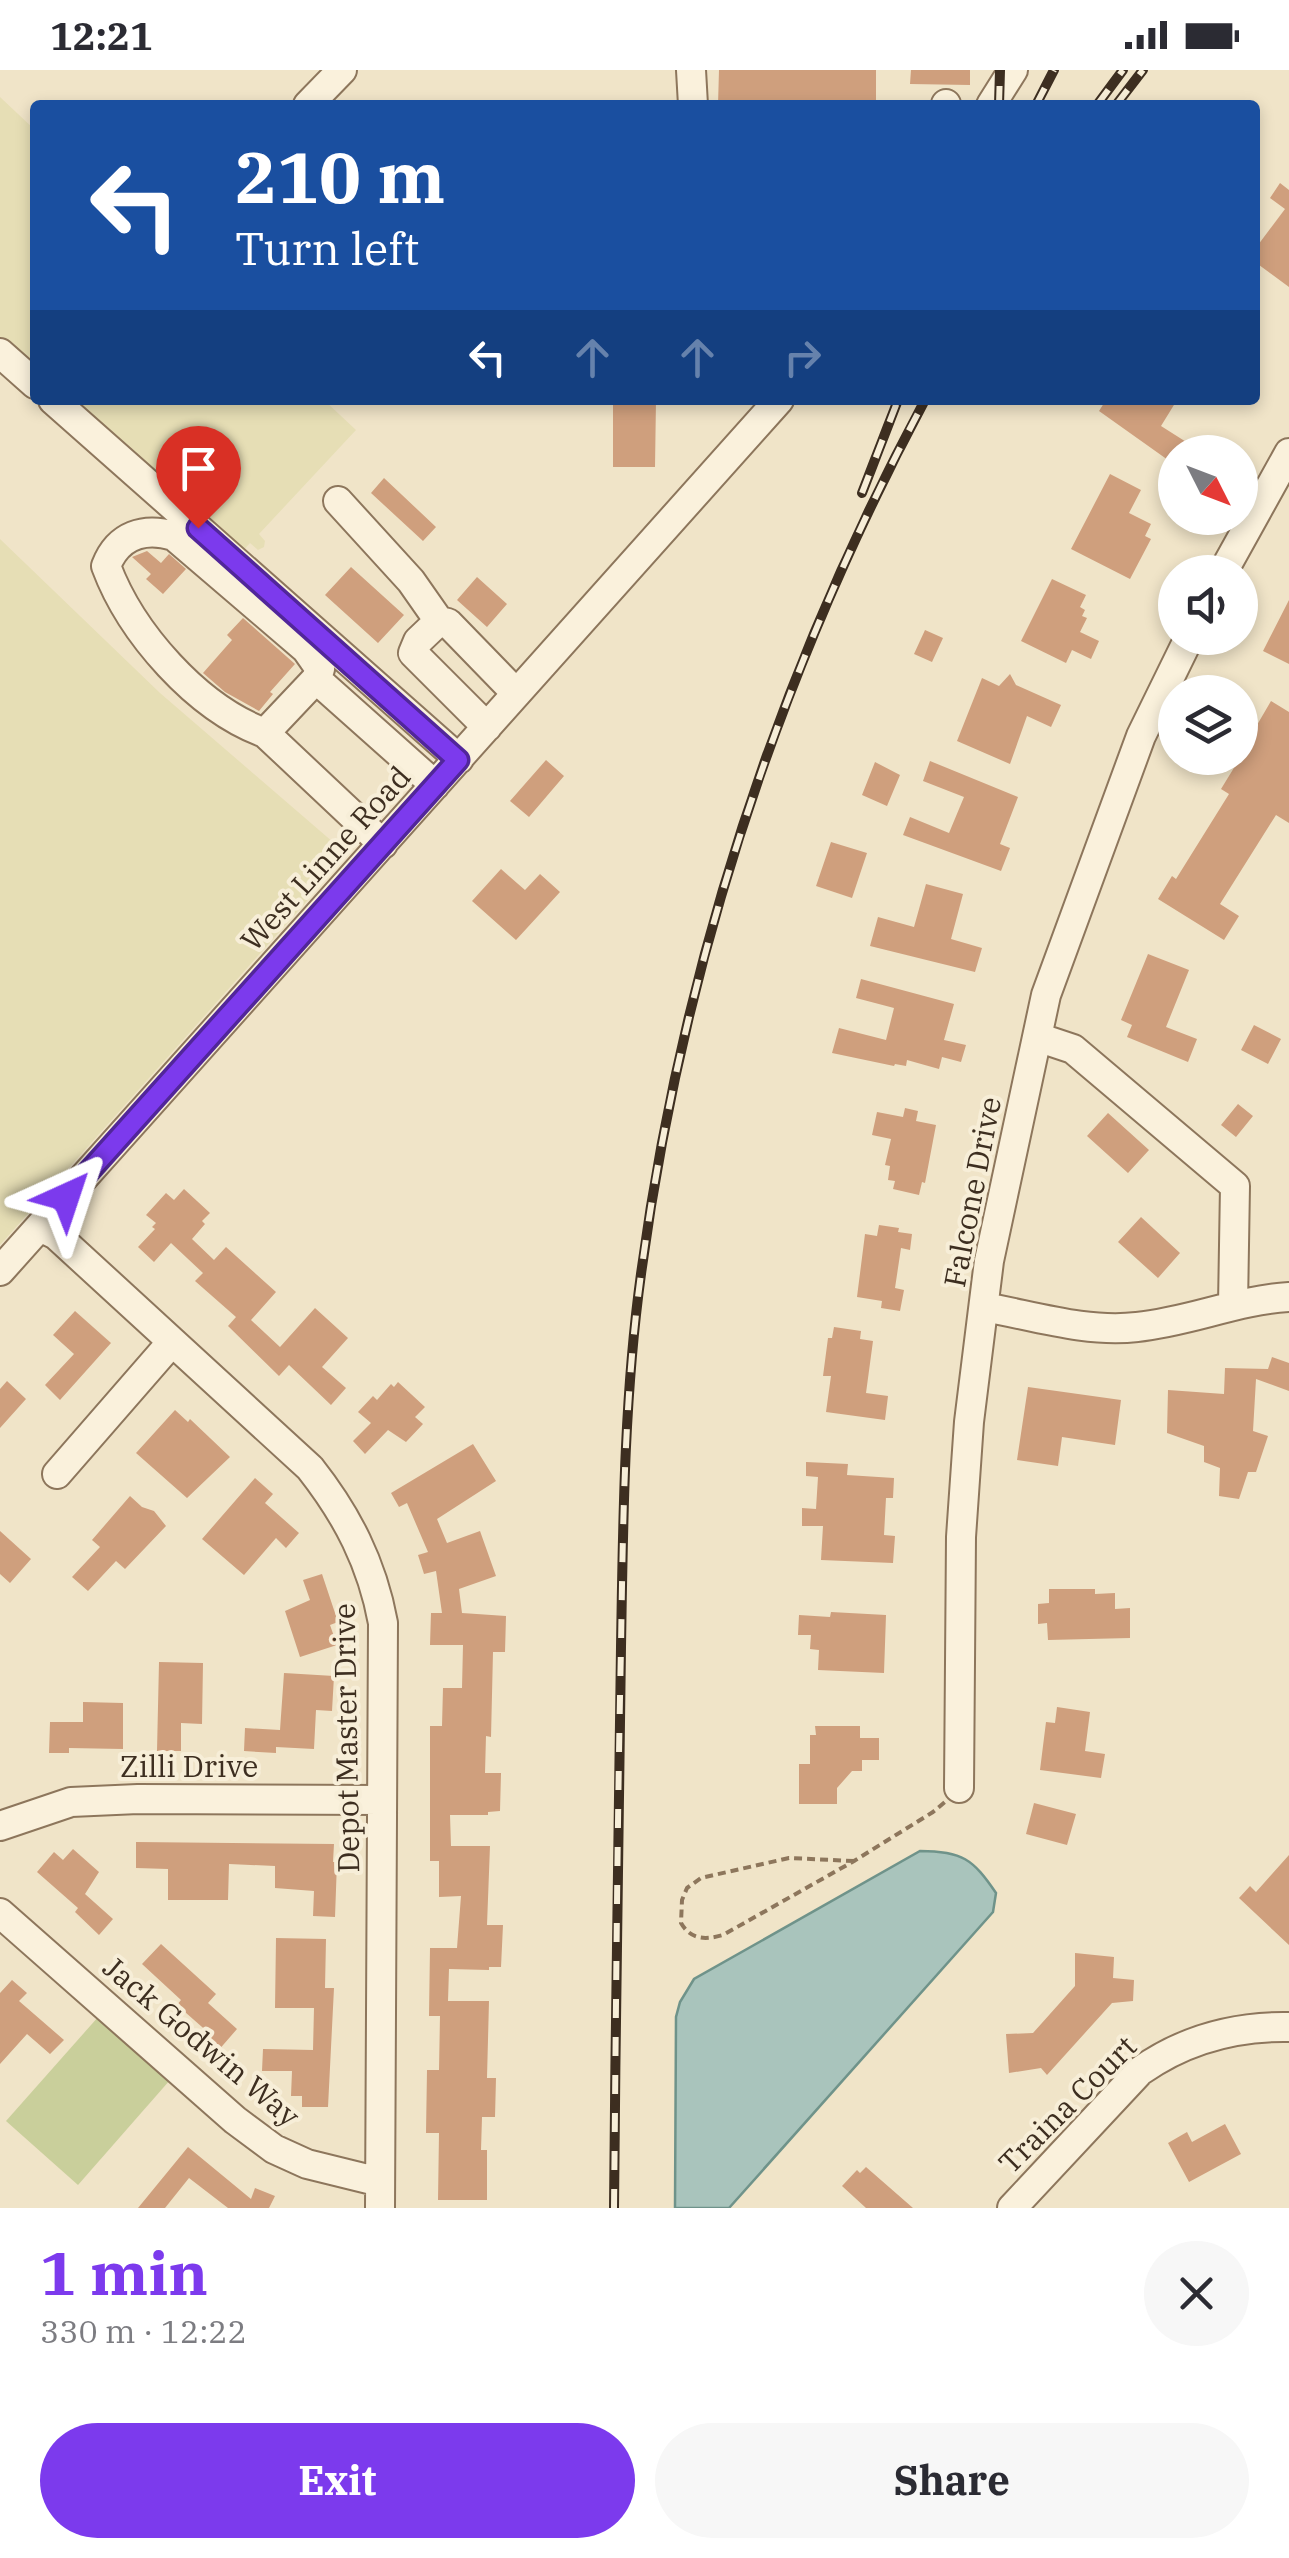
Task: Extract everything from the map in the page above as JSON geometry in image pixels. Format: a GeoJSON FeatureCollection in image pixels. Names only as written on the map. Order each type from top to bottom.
{"type":"FeatureCollection","features":[{"type":"Feature","properties":{"kind":"street"},"geometry":{"type":"LineString","coordinates":[[313,100],[342,70]]}},
{"type":"Feature","properties":{"kind":"street"},"geometry":{"type":"LineString","coordinates":[[692,70],[693,100]]}},
{"type":"Feature","properties":{"kind":"street"},"geometry":{"type":"LineString","coordinates":[[994,100],[1013,70]]}},
{"type":"Feature","properties":{"kind":"street"},"geometry":{"type":"LineString","coordinates":[[0,353],[30,380]]}},
{"type":"Feature","properties":{"kind":"street"},"geometry":{"type":"LineString","coordinates":[[59,405],[458,760]]}},
{"type":"Feature","properties":{"kind":"street","name":"West Linne Road"},"geometry":{"type":"LineString","coordinates":[[0,1271],[775,405]]}},
{"type":"Feature","properties":{"kind":"street"},"geometry":{"type":"LineString","coordinates":[[1236,555],[1278,499],[1289,453]]}},
{"type":"Feature","properties":{"kind":"street"},"geometry":{"type":"LineString","coordinates":[[338,501],[410,581],[439,621],[448,623],[516,693]]}},
{"type":"Feature","properties":{"kind":"street"},"geometry":{"type":"LineString","coordinates":[[265,733],[316,679],[320,668],[306,649],[174,536],[155,530],[120,542],[106,566],[148,643],[214,704],[265,733],[383,844]]}},
{"type":"Feature","properties":{"kind":"street"},"geometry":{"type":"LineString","coordinates":[[439,621],[418,641],[413,653],[487,728]]}},
{"type":"Feature","properties":{"kind":"street","name":"Falcone Drive"},"geometry":{"type":"LineString","coordinates":[[960,1788],[962,1537],[969,1422],[989,1261],[1046,996],[1134,753],[1181,655]]}},
{"type":"Feature","properties":{"kind":"street"},"geometry":{"type":"LineString","coordinates":[[316,679],[435,785]]}},
{"type":"Feature","properties":{"kind":"street"},"geometry":{"type":"LineString","coordinates":[[1037,1037],[1073,1049],[1236,1186],[1234,1306]]}},
{"type":"Feature","properties":{"kind":"street","name":"Depot Master Drive"},"geometry":{"type":"LineString","coordinates":[[40,1227],[56,1235],[310,1468],[342,1508],[377,1589],[383,1623],[380,2195]]}},
{"type":"Feature","properties":{"kind":"street"},"geometry":{"type":"LineString","coordinates":[[984,1308],[1094,1328],[1138,1328],[1289,1297]]}},
{"type":"Feature","properties":{"kind":"street"},"geometry":{"type":"LineString","coordinates":[[57,1474],[171,1343]]}},
{"type":"Feature","properties":{"kind":"street","name":"Zilli Drive"},"geometry":{"type":"LineString","coordinates":[[0,1826],[72,1802],[138,1798],[382,1800]]}},
{"type":"Feature","properties":{"kind":"street","name":"Jack Godwin Way"},"geometry":{"type":"LineString","coordinates":[[0,1913],[274,2149],[380,2195]]}},
{"type":"Feature","properties":{"kind":"street","name":"Traina Court"},"geometry":{"type":"LineString","coordinates":[[1012,2208],[1107,2104],[1160,2057],[1180,2046],[1224,2033],[1289,2027]]}},
{"type":"Feature","properties":{"kind":"path"},"geometry":{"type":"LineString","coordinates":[[854,1862],[789,1858],[700,1878],[687,1888],[682,1900],[682,1923],[692,1936],[722,1936],[854,1862],[934,1812],[960,1788]]}},
{"type":"Feature","properties":{"kind":"shaded area"},"geometry":{"type":"Polygon","coordinates":[[[0,97],[30,125],[30,393],[0,368],[0,97]]]}},
{"type":"Feature","properties":{"kind":"shaded area"},"geometry":{"type":"Polygon","coordinates":[[[45,405],[329,405],[356,430],[259,534],[265,541],[264,547],[258,550],[250,543],[234,561],[45,405]]]}},
{"type":"Feature","properties":{"kind":"shaded area"},"geometry":{"type":"Polygon","coordinates":[[[0,539],[160,693],[348,855],[0,1245],[0,539]]]}},
{"type":"Feature","properties":{"kind":"green space"},"geometry":{"type":"Polygon","coordinates":[[[99,2016],[170,2080],[78,2185],[6,2121],[99,2016]]]}},
{"type":"Feature","properties":{"kind":"water"},"geometry":{"type":"Polygon","coordinates":[[[920,1851],[956,1855],[973,1865],[996,1893],[993,1912],[729,2208],[675,2208],[676,2017],[694,1979],[920,1851]]]}},
{"type":"Feature","properties":{"kind":"building"},"geometry":{"type":"Polygon","coordinates":[[[719,70],[876,70],[876,100],[718,100],[719,70]]]}},
{"type":"Feature","properties":{"kind":"building"},"geometry":{"type":"Polygon","coordinates":[[[911,70],[970,70],[970,85],[910,84],[911,70]]]}},
{"type":"Feature","properties":{"kind":"building"},"geometry":{"type":"Polygon","coordinates":[[[1280,183],[1289,190],[1289,287],[1260,266],[1260,242],[1285,209],[1270,198],[1280,183]]]}},
{"type":"Feature","properties":{"kind":"building"},"geometry":{"type":"Polygon","coordinates":[[[613,405],[656,405],[655,467],[613,467],[613,405]]]}},
{"type":"Feature","properties":{"kind":"building"},"geometry":{"type":"Polygon","coordinates":[[[1103,405],[1174,405],[1161,426],[1175,435],[1158,435],[1158,453],[1099,411],[1103,405]]]}},
{"type":"Feature","properties":{"kind":"building"},"geometry":{"type":"Polygon","coordinates":[[[1110,474],[1141,490],[1129,513],[1151,524],[1145,536],[1151,539],[1130,579],[1071,549],[1110,474]]]}},
{"type":"Feature","properties":{"kind":"building"},"geometry":{"type":"Polygon","coordinates":[[[384,478],[436,527],[423,541],[371,493],[384,478]]]}},
{"type":"Feature","properties":{"kind":"building"},"geometry":{"type":"Polygon","coordinates":[[[147,551],[161,563],[169,554],[186,569],[163,594],[146,579],[151,574],[132,557],[147,551]]]}},
{"type":"Feature","properties":{"kind":"building"},"geometry":{"type":"Polygon","coordinates":[[[351,567],[404,615],[378,643],[325,595],[351,567]]]}},
{"type":"Feature","properties":{"kind":"building"},"geometry":{"type":"Polygon","coordinates":[[[477,577],[507,604],[487,627],[457,600],[477,577]]]}},
{"type":"Feature","properties":{"kind":"building"},"geometry":{"type":"Polygon","coordinates":[[[1052,579],[1086,595],[1080,607],[1085,610],[1082,616],[1087,618],[1080,632],[1099,641],[1091,659],[1072,650],[1066,663],[1021,641],[1052,579]]]}},
{"type":"Feature","properties":{"kind":"building"},"geometry":{"type":"Polygon","coordinates":[[[1289,600],[1289,664],[1263,651],[1289,600]]]}},
{"type":"Feature","properties":{"kind":"building"},"geometry":{"type":"Polygon","coordinates":[[[243,618],[295,664],[259,711],[225,692],[203,673],[232,640],[227,635],[243,618]]]}},
{"type":"Feature","properties":{"kind":"building"},"geometry":{"type":"Polygon","coordinates":[[[925,630],[943,638],[932,662],[914,654],[925,630]]]}},
{"type":"Feature","properties":{"kind":"building"},"geometry":{"type":"Polygon","coordinates":[[[1010,674],[1016,685],[1061,705],[1051,727],[1027,716],[1010,764],[957,741],[982,678],[999,686],[1010,674]]]}},
{"type":"Feature","properties":{"kind":"building"},"geometry":{"type":"Polygon","coordinates":[[[1271,701],[1289,712],[1289,823],[1276,815],[1220,904],[1239,916],[1224,940],[1158,899],[1172,876],[1176,879],[1229,794],[1221,789],[1230,775],[1258,775],[1258,723],[1271,701]]]}},
{"type":"Feature","properties":{"kind":"building"},"geometry":{"type":"Polygon","coordinates":[[[546,760],[564,776],[529,817],[510,801],[546,760]]]}},
{"type":"Feature","properties":{"kind":"building"},"geometry":{"type":"Polygon","coordinates":[[[930,761],[1018,797],[1000,844],[1010,848],[1001,871],[903,835],[910,817],[949,833],[964,797],[923,781],[930,761]]]}},
{"type":"Feature","properties":{"kind":"building"},"geometry":{"type":"Polygon","coordinates":[[[875,762],[900,775],[887,806],[862,795],[875,762]]]}},
{"type":"Feature","properties":{"kind":"building"},"geometry":{"type":"Polygon","coordinates":[[[831,842],[867,853],[852,898],[816,886],[831,842]]]}},
{"type":"Feature","properties":{"kind":"building"},"geometry":{"type":"Polygon","coordinates":[[[501,869],[525,890],[540,874],[560,892],[516,940],[472,901],[501,869]]]}},
{"type":"Feature","properties":{"kind":"building"},"geometry":{"type":"Polygon","coordinates":[[[926,884],[963,894],[951,939],[982,948],[975,972],[870,946],[878,917],[914,927],[926,884]]]}},
{"type":"Feature","properties":{"kind":"building"},"geometry":{"type":"Polygon","coordinates":[[[1148,954],[1189,970],[1166,1027],[1197,1039],[1188,1062],[1127,1037],[1132,1025],[1121,1020],[1148,954]]]}},
{"type":"Feature","properties":{"kind":"building"},"geometry":{"type":"Polygon","coordinates":[[[861,979],[954,1004],[944,1040],[966,1045],[961,1062],[942,1057],[939,1069],[907,1060],[906,1066],[894,1066],[832,1053],[839,1028],[886,1040],[894,1008],[856,998],[861,979]]]}},
{"type":"Feature","properties":{"kind":"building"},"geometry":{"type":"Polygon","coordinates":[[[1254,1025],[1281,1039],[1268,1064],[1241,1050],[1254,1025]]]}},
{"type":"Feature","properties":{"kind":"building"},"geometry":{"type":"Polygon","coordinates":[[[1238,1104],[1253,1116],[1236,1137],[1221,1125],[1238,1104]]]}},
{"type":"Feature","properties":{"kind":"building"},"geometry":{"type":"Polygon","coordinates":[[[905,1108],[918,1111],[916,1121],[936,1125],[919,1195],[893,1189],[895,1181],[888,1180],[890,1166],[885,1165],[891,1139],[872,1135],[877,1112],[903,1117],[905,1108]]]}},
{"type":"Feature","properties":{"kind":"building"},"geometry":{"type":"Polygon","coordinates":[[[1108,1113],[1149,1150],[1128,1173],[1087,1136],[1108,1113]]]}},
{"type":"Feature","properties":{"kind":"building"},"geometry":{"type":"Polygon","coordinates":[[[184,1189],[210,1213],[192,1239],[214,1260],[226,1247],[276,1292],[251,1320],[280,1347],[315,1308],[348,1338],[322,1367],[346,1388],[331,1405],[289,1365],[279,1376],[228,1326],[236,1317],[195,1281],[203,1273],[171,1243],[154,1262],[138,1247],[155,1229],[152,1227],[156,1223],[146,1215],[166,1193],[174,1200],[184,1189]]]}},
{"type":"Feature","properties":{"kind":"building"},"geometry":{"type":"Polygon","coordinates":[[[1141,1217],[1180,1253],[1158,1278],[1118,1242],[1141,1217]]]}},
{"type":"Feature","properties":{"kind":"building"},"geometry":{"type":"Polygon","coordinates":[[[879,1225],[912,1234],[910,1250],[901,1248],[895,1288],[904,1290],[900,1311],[881,1308],[882,1301],[857,1297],[865,1234],[877,1236],[879,1225]]]}},
{"type":"Feature","properties":{"kind":"building"},"geometry":{"type":"Polygon","coordinates":[[[75,1311],[111,1343],[60,1400],[45,1385],[74,1354],[53,1335],[75,1311]]]}},
{"type":"Feature","properties":{"kind":"building"},"geometry":{"type":"Polygon","coordinates":[[[834,1327],[861,1331],[860,1339],[873,1341],[866,1393],[888,1396],[885,1420],[826,1412],[831,1376],[823,1376],[828,1338],[832,1338],[834,1327]]]}},
{"type":"Feature","properties":{"kind":"building"},"geometry":{"type":"Polygon","coordinates":[[[1272,1357],[1289,1363],[1289,1391],[1256,1379],[1253,1431],[1268,1436],[1256,1472],[1248,1472],[1239,1499],[1219,1496],[1220,1468],[1204,1462],[1204,1446],[1167,1433],[1168,1390],[1224,1394],[1225,1368],[1268,1369],[1272,1357]]]}},
{"type":"Feature","properties":{"kind":"building"},"geometry":{"type":"Polygon","coordinates":[[[7,1381],[26,1399],[0,1428],[0,1389],[7,1381]]]}},
{"type":"Feature","properties":{"kind":"building"},"geometry":{"type":"Polygon","coordinates":[[[398,1382],[425,1407],[415,1417],[423,1424],[406,1442],[388,1430],[365,1454],[353,1441],[371,1423],[358,1412],[373,1396],[377,1400],[391,1384],[394,1387],[398,1382]]]}},
{"type":"Feature","properties":{"kind":"building"},"geometry":{"type":"Polygon","coordinates":[[[1028,1387],[1121,1400],[1115,1445],[1062,1437],[1058,1466],[1017,1460],[1028,1387]]]}},
{"type":"Feature","properties":{"kind":"building"},"geometry":{"type":"Polygon","coordinates":[[[175,1410],[230,1457],[187,1498],[136,1453],[175,1410]]]}},
{"type":"Feature","properties":{"kind":"building"},"geometry":{"type":"Polygon","coordinates":[[[473,1444],[496,1481],[437,1519],[447,1543],[480,1531],[496,1576],[459,1589],[462,1613],[506,1616],[505,1652],[493,1652],[491,1737],[486,1736],[485,1773],[501,1773],[500,1811],[488,1815],[450,1815],[451,1846],[490,1846],[487,1925],[503,1925],[501,1967],[449,1969],[448,2001],[489,2001],[487,2078],[496,2078],[495,2117],[482,2117],[481,2150],[487,2150],[487,2200],[438,2200],[439,2133],[426,2133],[427,2070],[439,2070],[440,2016],[429,2016],[430,1948],[457,1948],[461,1896],[439,1897],[439,1861],[430,1861],[430,1726],[442,1726],[443,1688],[462,1688],[463,1645],[430,1645],[431,1613],[442,1613],[436,1571],[424,1574],[418,1555],[428,1552],[407,1503],[399,1507],[391,1493],[473,1444]]]}},
{"type":"Feature","properties":{"kind":"building"},"geometry":{"type":"Polygon","coordinates":[[[806,1462],[848,1464],[847,1475],[894,1478],[893,1498],[886,1498],[884,1535],[895,1536],[893,1563],[821,1560],[823,1526],[802,1526],[802,1508],[816,1509],[818,1477],[806,1476],[806,1462]]]}},
{"type":"Feature","properties":{"kind":"building"},"geometry":{"type":"Polygon","coordinates":[[[255,1478],[273,1494],[265,1503],[299,1533],[286,1548],[276,1538],[244,1575],[202,1539],[255,1478]]]}},
{"type":"Feature","properties":{"kind":"building"},"geometry":{"type":"Polygon","coordinates":[[[130,1496],[154,1511],[166,1526],[125,1569],[116,1561],[88,1591],[72,1577],[100,1547],[92,1540],[130,1496]]]}},
{"type":"Feature","properties":{"kind":"building"},"geometry":{"type":"Polygon","coordinates":[[[0,1531],[31,1559],[10,1583],[0,1574],[0,1531]]]}},
{"type":"Feature","properties":{"kind":"building"},"geometry":{"type":"Polygon","coordinates":[[[322,1574],[338,1622],[330,1625],[337,1645],[300,1657],[285,1611],[310,1600],[303,1580],[322,1574]]]}},
{"type":"Feature","properties":{"kind":"building"},"geometry":{"type":"Polygon","coordinates":[[[1049,1589],[1115,1593],[1115,1609],[1130,1608],[1130,1638],[1048,1640],[1047,1623],[1038,1624],[1038,1604],[1049,1603],[1049,1589]]]}},
{"type":"Feature","properties":{"kind":"building"},"geometry":{"type":"Polygon","coordinates":[[[831,1612],[886,1615],[884,1673],[818,1670],[819,1650],[810,1649],[811,1635],[798,1635],[799,1615],[830,1617],[831,1612]]]}},
{"type":"Feature","properties":{"kind":"building"},"geometry":{"type":"Polygon","coordinates":[[[159,1662],[203,1663],[202,1724],[181,1723],[181,1751],[157,1751],[159,1662]]]}},
{"type":"Feature","properties":{"kind":"building"},"geometry":{"type":"Polygon","coordinates":[[[284,1673],[334,1676],[332,1711],[316,1710],[314,1749],[276,1747],[276,1753],[244,1751],[245,1728],[280,1730],[284,1673]]]}},
{"type":"Feature","properties":{"kind":"building"},"geometry":{"type":"Polygon","coordinates":[[[83,1702],[123,1703],[123,1749],[69,1748],[69,1753],[49,1753],[50,1722],[83,1722],[83,1702]]]}},
{"type":"Feature","properties":{"kind":"building"},"geometry":{"type":"Polygon","coordinates":[[[1057,1707],[1090,1712],[1085,1751],[1105,1754],[1101,1778],[1040,1770],[1046,1722],[1055,1723],[1057,1707]]]}},
{"type":"Feature","properties":{"kind":"building"},"geometry":{"type":"Polygon","coordinates":[[[815,1726],[860,1726],[860,1738],[879,1738],[879,1760],[862,1760],[862,1771],[852,1771],[837,1788],[837,1804],[799,1804],[799,1764],[810,1764],[810,1735],[816,1735],[815,1726]]]}},
{"type":"Feature","properties":{"kind":"building"},"geometry":{"type":"Polygon","coordinates":[[[1034,1803],[1076,1814],[1067,1845],[1026,1834],[1034,1803]]]}},
{"type":"Feature","properties":{"kind":"building"},"geometry":{"type":"Polygon","coordinates":[[[136,1842],[334,1844],[335,1917],[313,1916],[314,1891],[275,1888],[275,1866],[229,1864],[228,1900],[168,1900],[168,1869],[136,1868],[136,1842]]]}},
{"type":"Feature","properties":{"kind":"building"},"geometry":{"type":"Polygon","coordinates":[[[73,1849],[99,1872],[85,1894],[113,1919],[99,1935],[75,1912],[78,1908],[37,1872],[54,1852],[63,1860],[73,1849]]]}},
{"type":"Feature","properties":{"kind":"building"},"geometry":{"type":"Polygon","coordinates":[[[1289,1855],[1289,1945],[1239,1898],[1250,1886],[1256,1892],[1289,1855]]]}},
{"type":"Feature","properties":{"kind":"building"},"geometry":{"type":"Polygon","coordinates":[[[276,1938],[326,1939],[325,1988],[334,1988],[328,2107],[302,2107],[302,2096],[291,2096],[292,2071],[262,2071],[263,2049],[313,2050],[314,2008],[275,2008],[276,1938]]]}},
{"type":"Feature","properties":{"kind":"building"},"geometry":{"type":"Polygon","coordinates":[[[161,1944],[216,1994],[208,2003],[237,2029],[217,2052],[204,2041],[210,2034],[177,2005],[181,2000],[142,1964],[161,1944]]]}},
{"type":"Feature","properties":{"kind":"building"},"geometry":{"type":"Polygon","coordinates":[[[1075,1953],[1114,1957],[1113,1978],[1134,1980],[1133,2001],[1112,2003],[1047,2075],[1041,2068],[1009,2073],[1006,2034],[1033,2033],[1075,1986],[1075,1953]]]}},
{"type":"Feature","properties":{"kind":"building"},"geometry":{"type":"Polygon","coordinates":[[[12,1980],[27,1993],[19,2001],[64,2040],[50,2054],[27,2034],[0,2064],[0,1993],[12,1980]]]}},
{"type":"Feature","properties":{"kind":"building"},"geometry":{"type":"Polygon","coordinates":[[[1225,2124],[1241,2154],[1189,2182],[1168,2143],[1187,2132],[1192,2142],[1225,2124]]]}},
{"type":"Feature","properties":{"kind":"building"},"geometry":{"type":"Polygon","coordinates":[[[188,2147],[251,2199],[255,2188],[275,2196],[269,2208],[228,2208],[189,2178],[165,2208],[138,2208],[188,2147]]]}},
{"type":"Feature","properties":{"kind":"building"},"geometry":{"type":"Polygon","coordinates":[[[866,2167],[913,2208],[866,2208],[842,2186],[857,2170],[860,2173],[866,2167]]]}},
{"type":"Feature","properties":{"kind":"railway"},"geometry":{"type":"LineString","coordinates":[[999,100],[1000,70]]}},
{"type":"Feature","properties":{"kind":"railway"},"geometry":{"type":"LineString","coordinates":[[1039,100],[1054,70]]}},
{"type":"Feature","properties":{"kind":"railway"},"geometry":{"type":"LineString","coordinates":[[1101,100],[1123,70]]}},
{"type":"Feature","properties":{"kind":"railway"},"geometry":{"type":"LineString","coordinates":[[1120,100],[1143,70]]}},
{"type":"Feature","properties":{"kind":"railway"},"geometry":{"type":"LineString","coordinates":[[862,493],[896,405]]}},
{"type":"Feature","properties":{"kind":"railway"},"geometry":{"type":"LineString","coordinates":[[614,2208],[625,1460],[635,1321],[659,1160],[710,935],[744,824],[825,609],[922,405]]}},
{"type":"Feature","properties":{"kind":"route"},"geometry":{"type":"LineString","coordinates":[[66,1197],[458,760],[198,528]]}}]}
